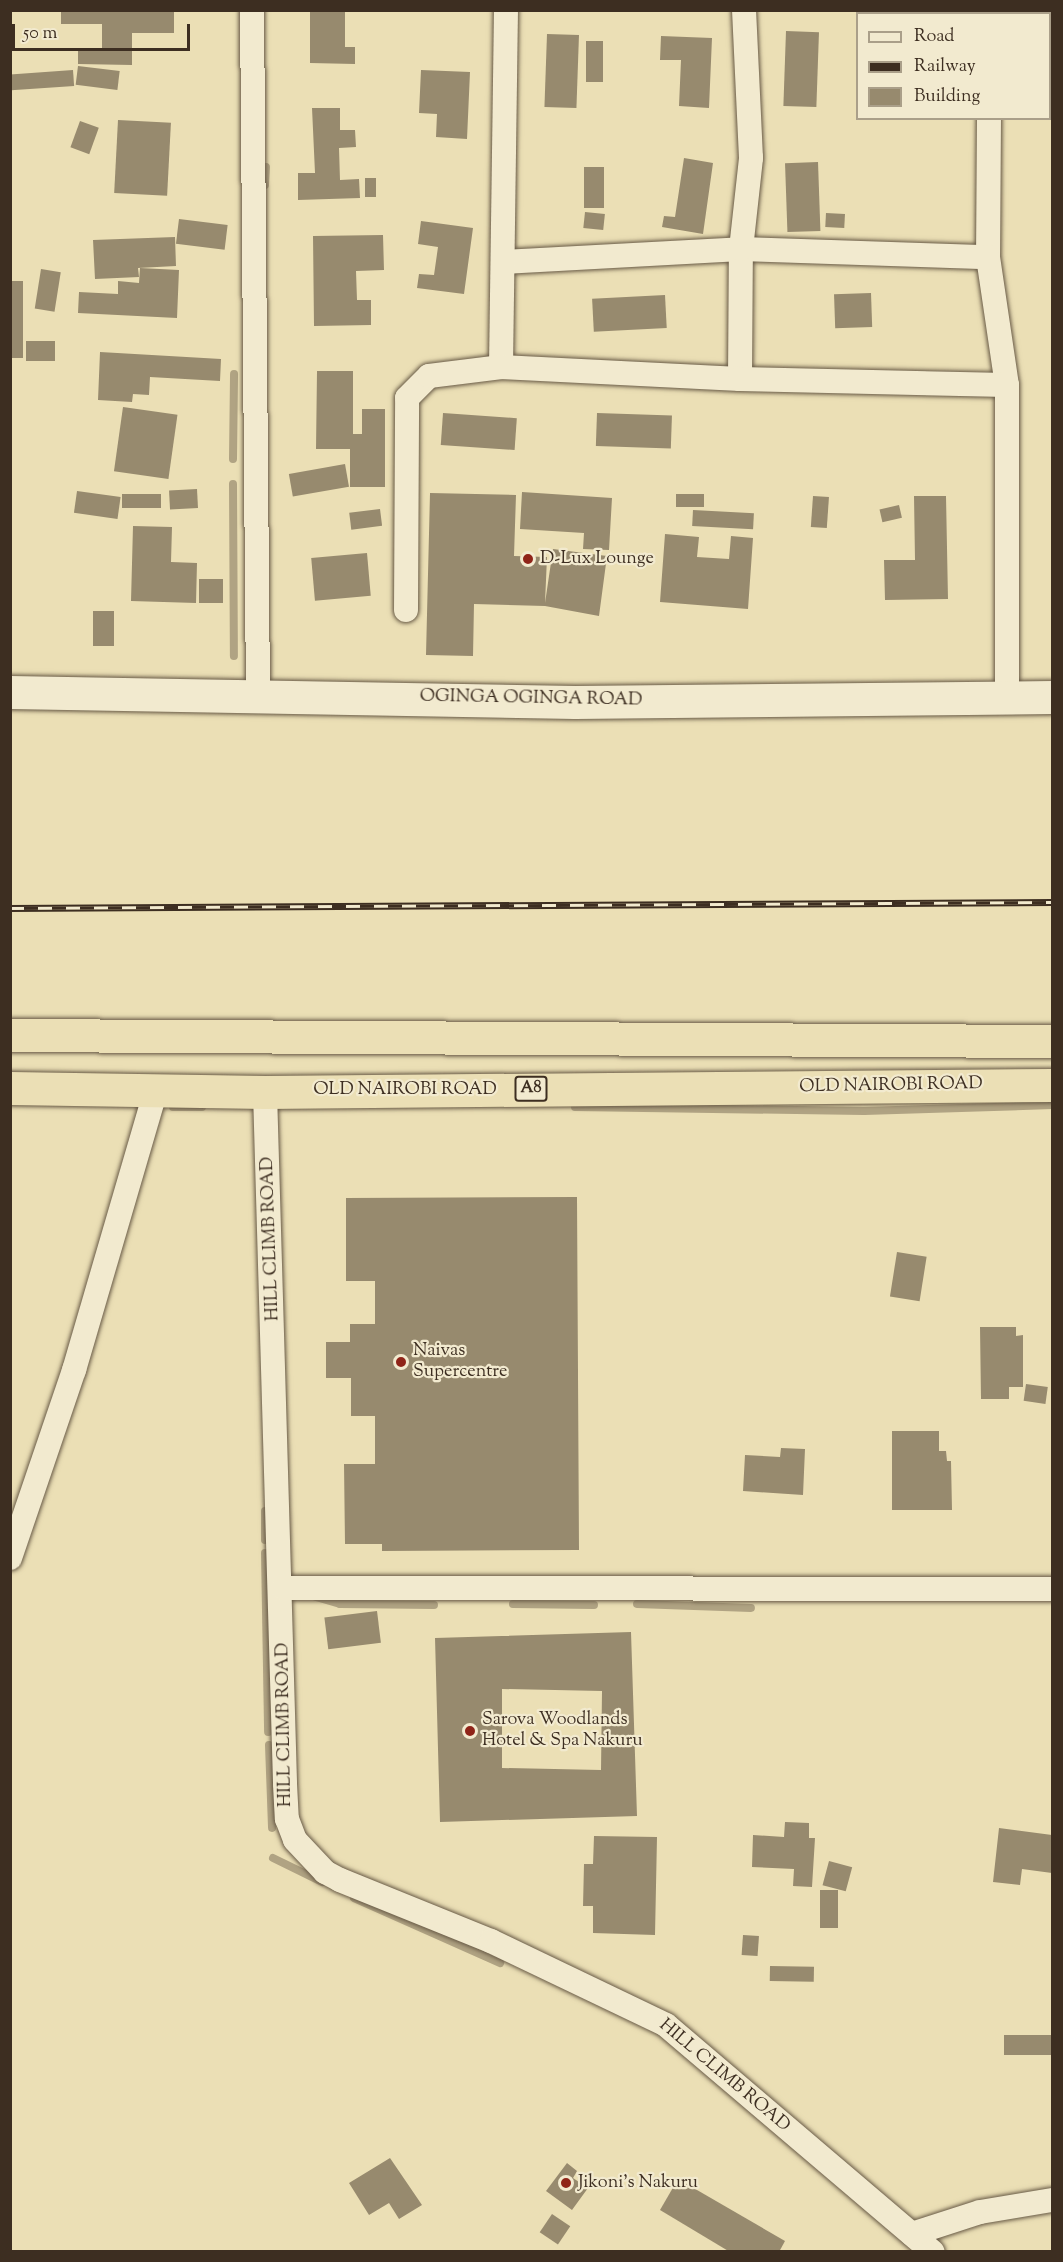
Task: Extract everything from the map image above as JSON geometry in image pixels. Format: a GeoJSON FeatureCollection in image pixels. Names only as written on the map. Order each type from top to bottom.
{"type":"FeatureCollection","features":[{"type":"Feature","properties":{"kind":"highway"},"geometry":{"type":"LineString","coordinates":[[10,1035],[1053,1041]]}},
{"type":"Feature","properties":{"kind":"highway","name":"OLD NAIROBI ROAD"},"geometry":{"type":"LineString","coordinates":[[10,1088],[265,1092],[1053,1085]]}},
{"type":"Feature","properties":{"kind":"street"},"geometry":{"type":"LineString","coordinates":[[252,10],[258,694]]}},
{"type":"Feature","properties":{"kind":"street"},"geometry":{"type":"LineString","coordinates":[[501,367],[506,10]]}},
{"type":"Feature","properties":{"kind":"street"},"geometry":{"type":"LineString","coordinates":[[740,379],[741,249],[751,158],[744,10]]}},
{"type":"Feature","properties":{"kind":"street"},"geometry":{"type":"LineString","coordinates":[[989,120],[988,257],[1007,385],[1007,697]]}},
{"type":"Feature","properties":{"kind":"street"},"geometry":{"type":"LineString","coordinates":[[503,262],[741,249],[988,257]]}},
{"type":"Feature","properties":{"kind":"street"},"geometry":{"type":"LineString","coordinates":[[406,610],[407,398],[429,376],[501,367],[740,379],[1007,385]]}},
{"type":"Feature","properties":{"kind":"street","name":"OGINGA OGINGA ROAD"},"geometry":{"type":"LineString","coordinates":[[10,692],[258,694],[575,702],[1053,697]]}},
{"type":"Feature","properties":{"kind":"street"},"geometry":{"type":"LineString","coordinates":[[10,1558],[74,1370],[156,1089]]}},
{"type":"Feature","properties":{"kind":"street","name":"HILL CLIMB ROAD"},"geometry":{"type":"LineString","coordinates":[[265,1092],[283,1588],[287,1819],[311,1859],[340,1881],[491,1941],[656,2019],[933,2252]]}},
{"type":"Feature","properties":{"kind":"street"},"geometry":{"type":"LineString","coordinates":[[283,1588],[1053,1589]]}},
{"type":"Feature","properties":{"kind":"street"},"geometry":{"type":"LineString","coordinates":[[912,2234],[980,2212],[1053,2200]]}},
{"type":"Feature","properties":{"kind":"building"},"geometry":{"type":"Polygon","coordinates":[[[61,10],[174,10],[174,33],[132,33],[132,65],[78,64],[78,50],[102,50],[102,24],[61,24],[61,10]]]}},
{"type":"Feature","properties":{"kind":"building"},"geometry":{"type":"Polygon","coordinates":[[[310,10],[345,10],[345,47],[355,47],[355,64],[310,63],[310,10]]]}},
{"type":"Feature","properties":{"kind":"building"},"geometry":{"type":"Polygon","coordinates":[[[786,31],[819,32],[816,107],[783,106],[786,31]]]}},
{"type":"Feature","properties":{"kind":"building"},"geometry":{"type":"Polygon","coordinates":[[[547,34],[579,35],[576,108],[544,107],[547,34]]]}},
{"type":"Feature","properties":{"kind":"building"},"geometry":{"type":"Polygon","coordinates":[[[661,36],[712,38],[709,108],[679,106],[681,60],[660,60],[661,36]]]}},
{"type":"Feature","properties":{"kind":"building"},"geometry":{"type":"Polygon","coordinates":[[[586,41],[603,41],[603,82],[586,82],[586,41]]]}},
{"type":"Feature","properties":{"kind":"building"},"geometry":{"type":"Polygon","coordinates":[[[78,66],[120,71],[117,90],[76,85],[78,66]]]}},
{"type":"Feature","properties":{"kind":"building"},"geometry":{"type":"Polygon","coordinates":[[[73,70],[74,86],[11,90],[10,74],[73,70]]]}},
{"type":"Feature","properties":{"kind":"building"},"geometry":{"type":"Polygon","coordinates":[[[421,70],[470,72],[467,139],[436,137],[437,114],[419,113],[421,70]]]}},
{"type":"Feature","properties":{"kind":"building"},"geometry":{"type":"Polygon","coordinates":[[[312,108],[340,108],[340,130],[355,130],[356,147],[339,148],[340,180],[359,179],[360,198],[298,200],[298,173],[315,173],[312,108]]]}},
{"type":"Feature","properties":{"kind":"building"},"geometry":{"type":"Polygon","coordinates":[[[118,120],[171,123],[167,196],[114,193],[118,120]]]}},
{"type":"Feature","properties":{"kind":"building"},"geometry":{"type":"Polygon","coordinates":[[[80,121],[99,128],[89,154],[70,147],[80,121]]]}},
{"type":"Feature","properties":{"kind":"building"},"geometry":{"type":"Polygon","coordinates":[[[684,158],[713,163],[703,234],[662,227],[664,216],[675,217],[684,158]]]}},
{"type":"Feature","properties":{"kind":"building"},"geometry":{"type":"Polygon","coordinates":[[[818,162],[820,231],[787,232],[785,163],[818,162]]]}},
{"type":"Feature","properties":{"kind":"building"},"geometry":{"type":"Polygon","coordinates":[[[584,167],[604,167],[604,208],[584,208],[584,167]]]}},
{"type":"Feature","properties":{"kind":"building"},"geometry":{"type":"Polygon","coordinates":[[[365,178],[376,178],[376,197],[365,197],[365,178]]]}},
{"type":"Feature","properties":{"kind":"building"},"geometry":{"type":"Polygon","coordinates":[[[585,212],[605,214],[603,230],[583,228],[585,212]]]}},
{"type":"Feature","properties":{"kind":"building"},"geometry":{"type":"Polygon","coordinates":[[[826,213],[845,214],[844,228],[825,227],[826,213]]]}},
{"type":"Feature","properties":{"kind":"building"},"geometry":{"type":"Polygon","coordinates":[[[179,219],[228,225],[225,250],[176,244],[179,219]]]}},
{"type":"Feature","properties":{"kind":"building"},"geometry":{"type":"Polygon","coordinates":[[[421,221],[473,228],[464,294],[417,288],[419,274],[434,275],[438,247],[418,244],[421,221]]]}},
{"type":"Feature","properties":{"kind":"building"},"geometry":{"type":"Polygon","coordinates":[[[383,235],[384,270],[356,271],[357,300],[371,300],[371,325],[314,326],[313,236],[383,235]]]}},
{"type":"Feature","properties":{"kind":"building"},"geometry":{"type":"Polygon","coordinates":[[[175,237],[176,266],[138,268],[139,277],[95,279],[93,240],[175,237]]]}},
{"type":"Feature","properties":{"kind":"building"},"geometry":{"type":"Polygon","coordinates":[[[140,268],[179,270],[177,318],[78,313],[79,292],[118,294],[118,281],[139,283],[140,268]]]}},
{"type":"Feature","properties":{"kind":"building"},"geometry":{"type":"Polygon","coordinates":[[[41,269],[61,272],[54,312],[35,309],[41,269]]]}},
{"type":"Feature","properties":{"kind":"building"},"geometry":{"type":"Polygon","coordinates":[[[10,281],[23,281],[23,358],[10,358],[10,281]]]}},
{"type":"Feature","properties":{"kind":"building"},"geometry":{"type":"Polygon","coordinates":[[[871,293],[872,327],[835,328],[834,294],[871,293]]]}},
{"type":"Feature","properties":{"kind":"building"},"geometry":{"type":"Polygon","coordinates":[[[665,295],[667,328],[594,332],[592,299],[665,295]]]}},
{"type":"Feature","properties":{"kind":"building"},"geometry":{"type":"Polygon","coordinates":[[[26,341],[55,341],[55,361],[26,361],[26,341]]]}},
{"type":"Feature","properties":{"kind":"building"},"geometry":{"type":"Polygon","coordinates":[[[100,352],[221,359],[220,381],[150,377],[149,395],[133,394],[132,402],[98,400],[100,352]]]}},
{"type":"Feature","properties":{"kind":"building"},"geometry":{"type":"Polygon","coordinates":[[[317,371],[353,371],[353,434],[362,434],[362,409],[385,409],[385,487],[350,487],[350,449],[316,449],[317,371]]]}},
{"type":"Feature","properties":{"kind":"building"},"geometry":{"type":"Polygon","coordinates":[[[123,407],[177,415],[168,479],[114,471],[123,407]]]}},
{"type":"Feature","properties":{"kind":"building"},"geometry":{"type":"Polygon","coordinates":[[[443,413],[517,418],[515,450],[441,445],[443,413]]]}},
{"type":"Feature","properties":{"kind":"building"},"geometry":{"type":"Polygon","coordinates":[[[597,413],[672,416],[671,449],[596,446],[597,413]]]}},
{"type":"Feature","properties":{"kind":"building"},"geometry":{"type":"Polygon","coordinates":[[[345,464],[349,487],[293,497],[289,474],[345,464]]]}},
{"type":"Feature","properties":{"kind":"building"},"geometry":{"type":"Polygon","coordinates":[[[197,489],[198,508],[170,509],[169,490],[197,489]]]}},
{"type":"Feature","properties":{"kind":"building"},"geometry":{"type":"Polygon","coordinates":[[[77,491],[121,497],[118,519],[74,513],[77,491]]]}},
{"type":"Feature","properties":{"kind":"building"},"geometry":{"type":"Polygon","coordinates":[[[522,492],[612,498],[609,550],[583,549],[584,533],[520,529],[522,492]]]}},
{"type":"Feature","properties":{"kind":"building"},"geometry":{"type":"Polygon","coordinates":[[[430,493],[516,495],[514,556],[547,557],[545,603],[553,549],[607,556],[599,616],[545,606],[474,604],[473,656],[426,655],[430,493]]]}},
{"type":"Feature","properties":{"kind":"building"},"geometry":{"type":"Polygon","coordinates":[[[122,494],[161,494],[161,508],[122,508],[122,494]]]}},
{"type":"Feature","properties":{"kind":"building"},"geometry":{"type":"Polygon","coordinates":[[[676,494],[704,494],[704,507],[676,507],[676,494]]]}},
{"type":"Feature","properties":{"kind":"building"},"geometry":{"type":"Polygon","coordinates":[[[813,496],[829,497],[827,528],[811,527],[813,496]]]}},
{"type":"Feature","properties":{"kind":"building"},"geometry":{"type":"Polygon","coordinates":[[[914,496],[946,496],[948,599],[885,600],[884,560],[915,560],[914,496]]]}},
{"type":"Feature","properties":{"kind":"building"},"geometry":{"type":"Polygon","coordinates":[[[899,505],[902,518],[882,522],[880,509],[899,505]]]}},
{"type":"Feature","properties":{"kind":"building"},"geometry":{"type":"Polygon","coordinates":[[[380,509],[382,526],[351,530],[349,513],[380,509]]]}},
{"type":"Feature","properties":{"kind":"building"},"geometry":{"type":"Polygon","coordinates":[[[693,510],[754,513],[753,529],[692,526],[693,510]]]}},
{"type":"Feature","properties":{"kind":"building"},"geometry":{"type":"Polygon","coordinates":[[[133,526],[172,527],[171,562],[197,563],[196,603],[131,601],[133,526]]]}},
{"type":"Feature","properties":{"kind":"building"},"geometry":{"type":"Polygon","coordinates":[[[665,534],[699,537],[697,557],[729,559],[731,536],[753,538],[748,609],[660,602],[665,534]]]}},
{"type":"Feature","properties":{"kind":"building"},"geometry":{"type":"Polygon","coordinates":[[[367,553],[371,596],[315,601],[311,558],[367,553]]]}},
{"type":"Feature","properties":{"kind":"building"},"geometry":{"type":"Polygon","coordinates":[[[199,579],[223,579],[223,603],[199,603],[199,579]]]}},
{"type":"Feature","properties":{"kind":"building"},"geometry":{"type":"Polygon","coordinates":[[[93,611],[114,611],[114,646],[93,646],[93,611]]]}},
{"type":"Feature","properties":{"kind":"building"},"geometry":{"type":"Polygon","coordinates":[[[577,1197],[579,1550],[382,1551],[382,1544],[345,1544],[344,1464],[375,1464],[375,1416],[351,1416],[351,1378],[326,1378],[326,1342],[350,1342],[350,1324],[375,1324],[375,1281],[346,1281],[346,1198],[577,1197]]]}},
{"type":"Feature","properties":{"kind":"building"},"geometry":{"type":"Polygon","coordinates":[[[897,1252],[927,1257],[920,1301],[890,1296],[897,1252]]]}},
{"type":"Feature","properties":{"kind":"building"},"geometry":{"type":"Polygon","coordinates":[[[980,1327],[1016,1327],[1016,1336],[1023,1335],[1023,1387],[1009,1387],[1009,1399],[981,1399],[980,1327]]]}},
{"type":"Feature","properties":{"kind":"building"},"geometry":{"type":"Polygon","coordinates":[[[1026,1384],[1048,1387],[1045,1404],[1024,1401],[1026,1384]]]}},
{"type":"Feature","properties":{"kind":"building"},"geometry":{"type":"Polygon","coordinates":[[[892,1431],[939,1431],[939,1451],[946,1451],[947,1461],[951,1461],[952,1510],[892,1510],[892,1431]]]}},
{"type":"Feature","properties":{"kind":"building"},"geometry":{"type":"Polygon","coordinates":[[[781,1448],[805,1449],[803,1495],[743,1491],[745,1455],[780,1457],[781,1448]]]}},
{"type":"Feature","properties":{"kind":"building"},"geometry":{"type":"Polygon","coordinates":[[[377,1611],[381,1643],[328,1649],[324,1617],[377,1611]]]}},
{"type":"Feature","properties":{"kind":"building","name":"Sarova Woodlands Hotel & Spa Nakuru"},"geometry":{"type":"Polygon","coordinates":[[[631,1632],[637,1816],[440,1822],[435,1638],[631,1632]],[[502,1689],[502,1768],[601,1770],[602,1691],[502,1689]]]}},
{"type":"Feature","properties":{"kind":"building"},"geometry":{"type":"Polygon","coordinates":[[[785,1822],[809,1823],[809,1838],[815,1838],[812,1887],[793,1886],[794,1869],[752,1867],[753,1835],[784,1837],[785,1822]]]}},
{"type":"Feature","properties":{"kind":"building"},"geometry":{"type":"Polygon","coordinates":[[[999,1828],[1052,1835],[1052,1873],[1022,1869],[1020,1885],[993,1882],[999,1828]]]}},
{"type":"Feature","properties":{"kind":"building"},"geometry":{"type":"Polygon","coordinates":[[[594,1836],[657,1837],[655,1935],[593,1933],[593,1906],[583,1906],[584,1864],[593,1864],[594,1836]]]}},
{"type":"Feature","properties":{"kind":"building"},"geometry":{"type":"Polygon","coordinates":[[[829,1861],[852,1867],[846,1891],[823,1885],[829,1861]]]}},
{"type":"Feature","properties":{"kind":"building"},"geometry":{"type":"Polygon","coordinates":[[[820,1890],[838,1890],[838,1928],[820,1928],[820,1890]]]}},
{"type":"Feature","properties":{"kind":"building"},"geometry":{"type":"Polygon","coordinates":[[[743,1935],[759,1936],[758,1956],[742,1955],[743,1935]]]}},
{"type":"Feature","properties":{"kind":"building"},"geometry":{"type":"Polygon","coordinates":[[[770,1966],[814,1967],[814,1982],[770,1981],[770,1966]]]}},
{"type":"Feature","properties":{"kind":"building"},"geometry":{"type":"Polygon","coordinates":[[[1004,2035],[1052,2035],[1052,2055],[1004,2055],[1004,2035]]]}},
{"type":"Feature","properties":{"kind":"building"},"geometry":{"type":"Polygon","coordinates":[[[390,2158],[422,2205],[399,2219],[389,2203],[369,2215],[349,2183],[390,2158]]]}},
{"type":"Feature","properties":{"kind":"building","name":"Jikoni’s Nakuru"},"geometry":{"type":"Polygon","coordinates":[[[567,2163],[577,2171],[573,2178],[588,2188],[572,2210],[546,2191],[567,2163]]]}},
{"type":"Feature","properties":{"kind":"building"},"geometry":{"type":"Polygon","coordinates":[[[678,2179],[785,2241],[779,2252],[730,2252],[660,2210],[678,2179]]]}},
{"type":"Feature","properties":{"kind":"building"},"geometry":{"type":"Polygon","coordinates":[[[552,2214],[570,2226],[558,2245],[540,2232],[552,2214]]]}},
{"type":"Feature","properties":{"kind":"waterway"},"geometry":{"type":"LineString","coordinates":[[265,185],[266,167]]}},
{"type":"Feature","properties":{"kind":"waterway"},"geometry":{"type":"LineString","coordinates":[[233,459],[234,374]]}},
{"type":"Feature","properties":{"kind":"waterway"},"geometry":{"type":"LineString","coordinates":[[233,484],[234,656]]}},
{"type":"Feature","properties":{"kind":"waterway"},"geometry":{"type":"LineString","coordinates":[[575,1107],[864,1111],[1052,1105]]}},
{"type":"Feature","properties":{"kind":"waterway"},"geometry":{"type":"LineString","coordinates":[[173,1107],[202,1107]]}},
{"type":"Feature","properties":{"kind":"waterway"},"geometry":{"type":"LineString","coordinates":[[265,1511],[265,1540]]}},
{"type":"Feature","properties":{"kind":"waterway"},"geometry":{"type":"LineString","coordinates":[[265,1553],[268,1732]]}},
{"type":"Feature","properties":{"kind":"waterway"},"geometry":{"type":"LineString","coordinates":[[316,1597],[340,1604],[434,1605]]}},
{"type":"Feature","properties":{"kind":"waterway"},"geometry":{"type":"LineString","coordinates":[[513,1604],[594,1605]]}},
{"type":"Feature","properties":{"kind":"waterway"},"geometry":{"type":"LineString","coordinates":[[637,1604],[751,1608]]}},
{"type":"Feature","properties":{"kind":"waterway"},"geometry":{"type":"LineString","coordinates":[[269,1745],[272,1828]]}},
{"type":"Feature","properties":{"kind":"waterway"},"geometry":{"type":"LineString","coordinates":[[273,1858],[322,1882]]}},
{"type":"Feature","properties":{"kind":"waterway"},"geometry":{"type":"LineString","coordinates":[[354,1898],[500,1963]]}},
{"type":"Feature","properties":{"kind":"railway"},"geometry":{"type":"LineString","coordinates":[[10,908],[1052,902]]}},
{"type":"Feature","properties":{"kind":"place","name":"D-Lux Lounge"},"geometry":{"type":"Point","coordinates":[528,559]}},
{"type":"Feature","properties":{"kind":"place","name":"Naivas Supercentre"},"geometry":{"type":"Point","coordinates":[401,1362]}},
{"type":"Feature","properties":{"kind":"place","name":"Sarova Woodlands Hotel & Spa Nakuru"},"geometry":{"type":"Point","coordinates":[470,1731]}},
{"type":"Feature","properties":{"kind":"place","name":"Jikoni’s Nakuru"},"geometry":{"type":"Point","coordinates":[566,2183]}}]}
